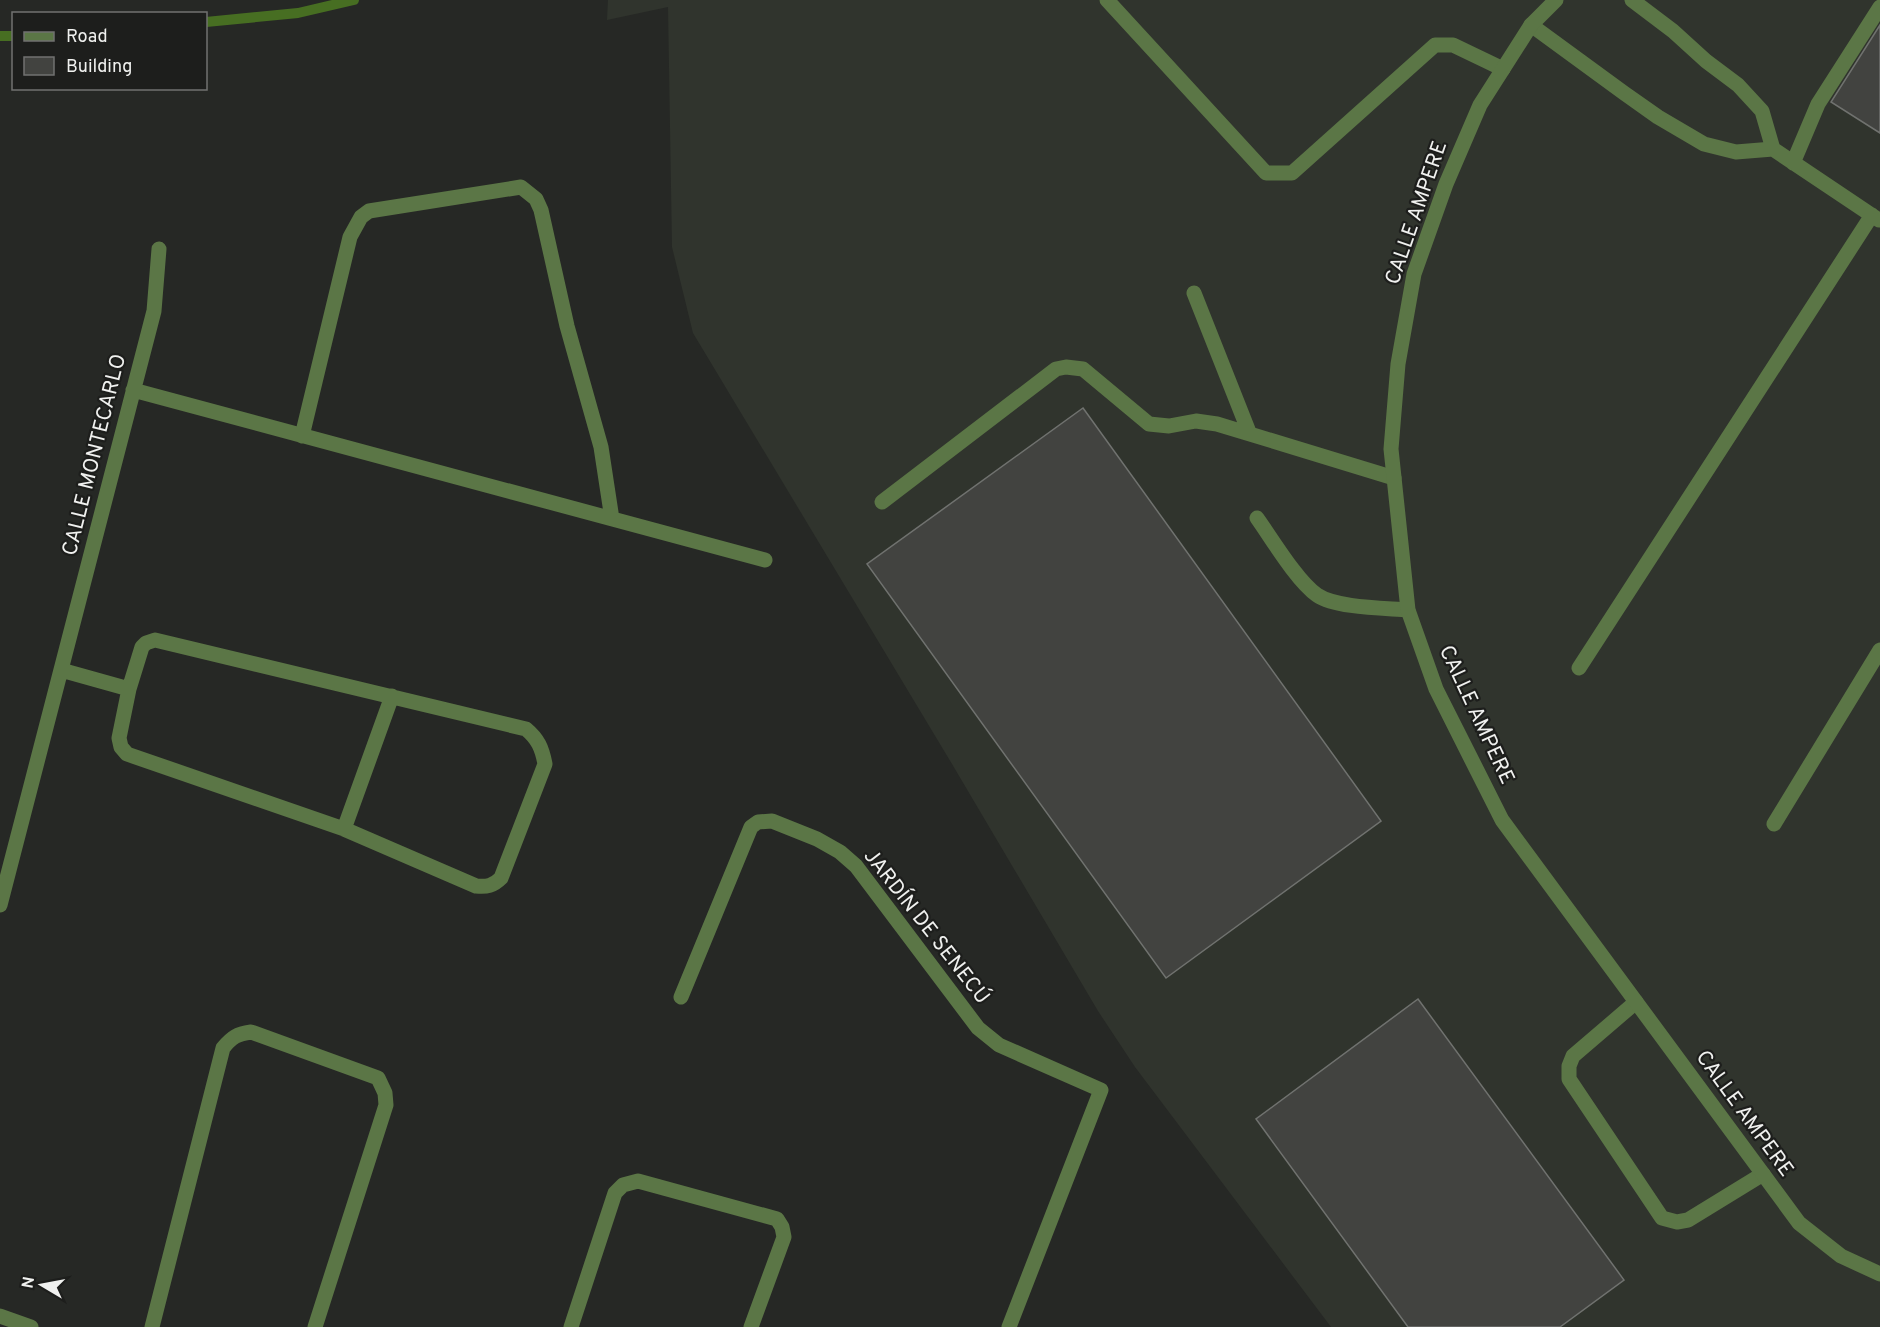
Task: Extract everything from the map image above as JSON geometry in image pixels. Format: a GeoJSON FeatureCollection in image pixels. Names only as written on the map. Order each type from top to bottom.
{"type":"FeatureCollection","features":[{"type":"Feature","properties":{"kind":"street"},"geometry":{"type":"LineString","coordinates":[[1107,0],[1266,173],[1292,173],[1436,45],[1453,45],[1503,69]]}},
{"type":"Feature","properties":{"kind":"street","name":"CALLE AMPERE"},"geometry":{"type":"LineString","coordinates":[[1556,0],[1531,24],[1480,105],[1446,184],[1414,274],[1398,364],[1391,449],[1408,610],[1436,689],[1502,820],[1799,1223],[1841,1256],[1880,1274]]}},
{"type":"Feature","properties":{"kind":"street"},"geometry":{"type":"LineString","coordinates":[[1579,668],[1876,218],[1773,149],[1762,111],[1738,85],[1632,0]]}},
{"type":"Feature","properties":{"kind":"street"},"geometry":{"type":"LineString","coordinates":[[1793,163],[1818,104],[1880,7]]}},
{"type":"Feature","properties":{"kind":"street"},"geometry":{"type":"LineString","coordinates":[[1531,24],[1658,117],[1704,144],[1736,152],[1773,149]]}},
{"type":"Feature","properties":{"kind":"street"},"geometry":{"type":"LineString","coordinates":[[302,436],[350,237],[361,217],[369,211],[521,188],[536,199],[542,210],[567,326],[601,447],[612,519]]}},
{"type":"Feature","properties":{"kind":"street","name":"CALLE MONTECARLO"},"geometry":{"type":"LineString","coordinates":[[0,905],[154,311],[159,249]]}},
{"type":"Feature","properties":{"kind":"street"},"geometry":{"type":"LineString","coordinates":[[1194,293],[1249,432]]}},
{"type":"Feature","properties":{"kind":"street"},"geometry":{"type":"LineString","coordinates":[[882,502],[1056,369],[1066,368],[1083,369],[1149,424],[1169,426],[1196,421],[1217,424],[1394,478]]}},
{"type":"Feature","properties":{"kind":"street"},"geometry":{"type":"LineString","coordinates":[[133,390],[765,560]]}},
{"type":"Feature","properties":{"kind":"street"},"geometry":{"type":"LineString","coordinates":[[1257,518],[1306,585],[1318,596],[1342,604],[1408,610]]}},
{"type":"Feature","properties":{"kind":"street"},"geometry":{"type":"LineString","coordinates":[[155,640],[526,729],[535,736],[542,747],[545,764],[501,878],[496,884],[487,887],[476,886],[344,829],[127,754],[119,738],[129,689],[142,647],[155,640]]}},
{"type":"Feature","properties":{"kind":"street"},"geometry":{"type":"LineString","coordinates":[[1774,824],[1880,650]]}},
{"type":"Feature","properties":{"kind":"street"},"geometry":{"type":"LineString","coordinates":[[61,670],[129,689]]}},
{"type":"Feature","properties":{"kind":"street"},"geometry":{"type":"LineString","coordinates":[[344,829],[392,696]]}},
{"type":"Feature","properties":{"kind":"street","name":"JARDÍN DE SENECÚ"},"geometry":{"type":"LineString","coordinates":[[681,997],[751,827],[758,822],[772,821],[817,839],[840,852],[856,866],[978,1028],[999,1045],[1101,1090],[1012,1326]]}},
{"type":"Feature","properties":{"kind":"street"},"geometry":{"type":"LineString","coordinates":[[1636,1002],[1573,1056],[1569,1066],[1569,1079],[1662,1218],[1677,1222],[1688,1220],[1762,1174]]}},
{"type":"Feature","properties":{"kind":"street"},"geometry":{"type":"LineString","coordinates":[[152,1327],[224,1048],[231,1038],[238,1034],[251,1032],[378,1078],[385,1093],[387,1105],[315,1327]]}},
{"type":"Feature","properties":{"kind":"street"},"geometry":{"type":"LineString","coordinates":[[571,1327],[615,1193],[623,1185],[638,1181],[777,1219],[784,1237],[751,1327]]}},
{"type":"Feature","properties":{"kind":"street"},"geometry":{"type":"LineString","coordinates":[[0,1316],[31,1327]]}},
{"type":"Feature","properties":{"kind":"shaded area"},"geometry":{"type":"Polygon","coordinates":[[[608,0],[1880,0],[1880,1327],[1331,1327],[1135,1067],[1098,1011],[693,333],[672,247],[668,7],[607,20],[608,0]]]}},
{"type":"Feature","properties":{"kind":"building"},"geometry":{"type":"Polygon","coordinates":[[[1880,25],[1880,133],[1831,102],[1880,25]]]}},
{"type":"Feature","properties":{"kind":"building"},"geometry":{"type":"Polygon","coordinates":[[[1083,408],[1381,821],[1166,978],[867,564],[1083,408]]]}},
{"type":"Feature","properties":{"kind":"building"},"geometry":{"type":"Polygon","coordinates":[[[1418,999],[1624,1280],[1560,1327],[1408,1327],[1256,1119],[1418,999]]]}},
{"type":"Feature","properties":{"kind":"waterway"},"geometry":{"type":"LineString","coordinates":[[207,22],[298,13],[354,0]]}},
{"type":"Feature","properties":{"kind":"waterway"},"geometry":{"type":"LineString","coordinates":[[0,36],[12,36]]}}]}
